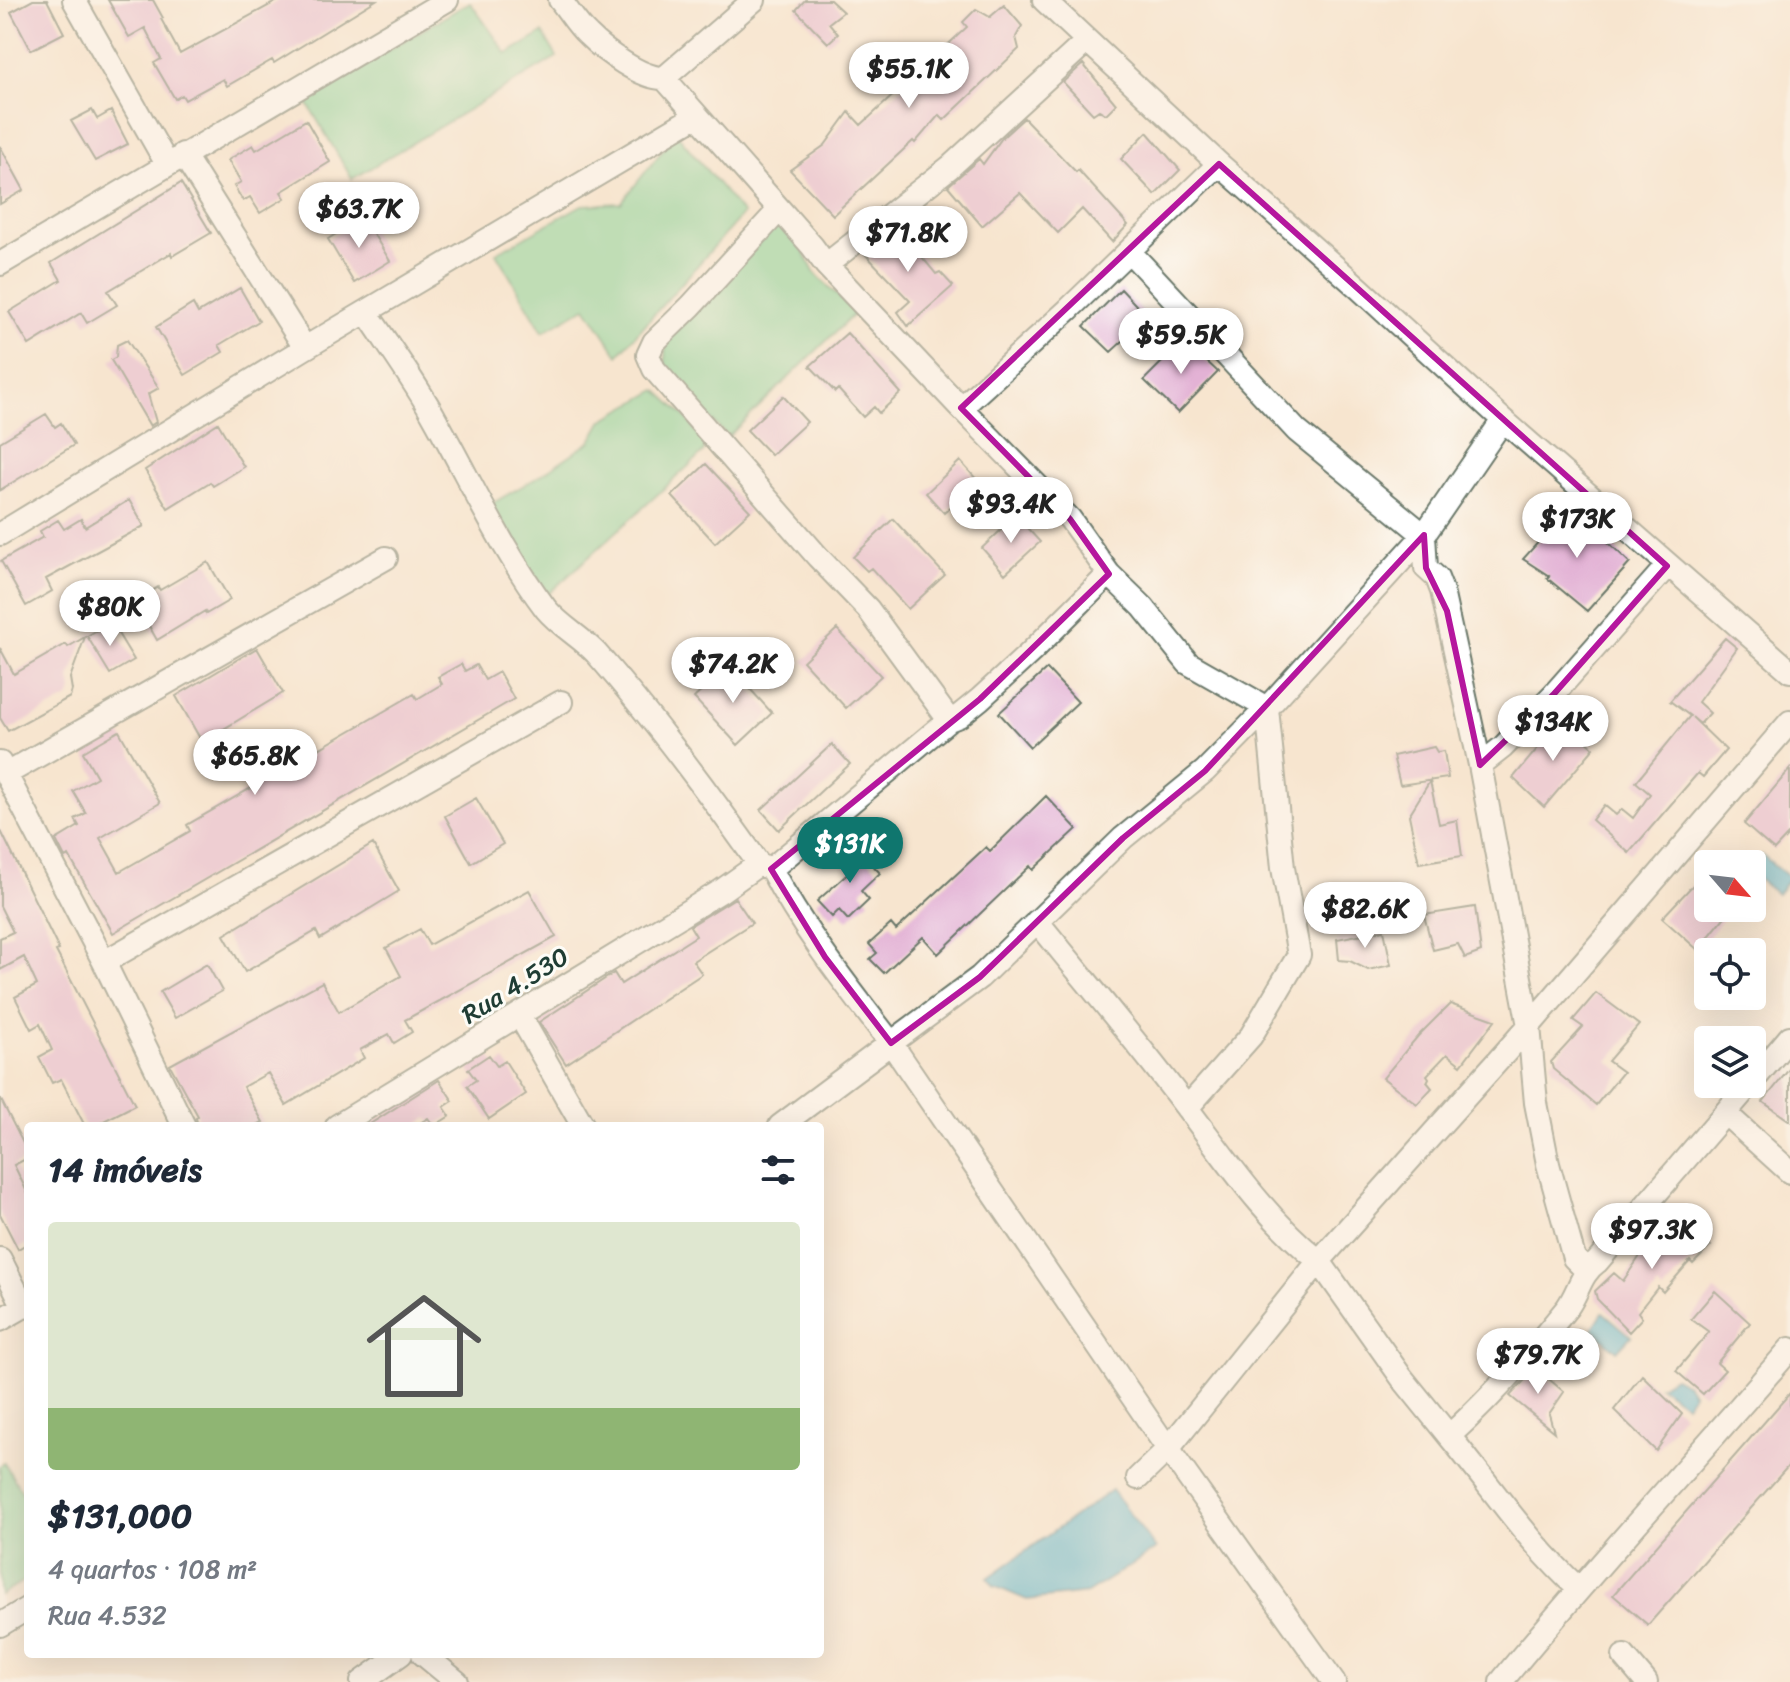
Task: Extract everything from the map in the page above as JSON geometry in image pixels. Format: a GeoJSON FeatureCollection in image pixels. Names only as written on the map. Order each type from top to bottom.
{"type":"FeatureCollection","features":[{"type":"Feature","properties":{"kind":"street"},"geometry":{"type":"LineString","coordinates":[[74,0],[175,159],[305,348]]}},
{"type":"Feature","properties":{"kind":"street"},"geometry":{"type":"LineString","coordinates":[[0,264],[447,0]]}},
{"type":"Feature","properties":{"kind":"street"},"geometry":{"type":"LineString","coordinates":[[560,0],[587,34],[610,53],[653,78],[664,78],[754,0]]}},
{"type":"Feature","properties":{"kind":"street"},"geometry":{"type":"LineString","coordinates":[[1044,0],[1219,164],[1503,420],[1790,671]]}},
{"type":"Feature","properties":{"kind":"street"},"geometry":{"type":"LineString","coordinates":[[826,265],[950,167],[1087,41]]}},
{"type":"Feature","properties":{"kind":"street"},"geometry":{"type":"LineString","coordinates":[[664,78],[826,265],[1070,519],[1109,574],[1143,607],[1188,663],[1267,708]]}},
{"type":"Feature","properties":{"kind":"street"},"geometry":{"type":"LineString","coordinates":[[0,534],[305,348],[696,116]]}},
{"type":"Feature","properties":{"kind":"street"},"geometry":{"type":"LineString","coordinates":[[961,408],[1219,164]]}},
{"type":"Feature","properties":{"kind":"street"},"geometry":{"type":"LineString","coordinates":[[779,210],[654,342],[648,355],[664,381],[818,557],[868,609],[949,720]]}},
{"type":"Feature","properties":{"kind":"street"},"geometry":{"type":"LineString","coordinates":[[1129,251],[1297,431],[1424,535],[1426,568],[1437,578],[1442,591],[1480,765],[1529,1026],[1536,1103],[1548,1164],[1574,1258],[1586,1270]]}},
{"type":"Feature","properties":{"kind":"street"},"geometry":{"type":"LineString","coordinates":[[367,313],[435,416],[490,525],[548,611],[593,650],[640,705],[765,867],[825,957],[891,1043],[1168,1449],[1334,1682]]}},
{"type":"Feature","properties":{"kind":"street"},"geometry":{"type":"LineString","coordinates":[[785,1122],[971,985],[1123,838],[1205,771],[1267,708],[1424,535],[1503,420]]}},
{"type":"Feature","properties":{"kind":"street"},"geometry":{"type":"LineString","coordinates":[[182,1122],[104,962],[3,768],[386,558]]}},
{"type":"Feature","properties":{"kind":"street"},"geometry":{"type":"LineString","coordinates":[[1480,765],[1503,747],[1553,695],[1667,566]]}},
{"type":"Feature","properties":{"kind":"street","name":"Rua 4.530"},"geometry":{"type":"LineString","coordinates":[[344,1122],[765,867],[949,720],[971,707],[1109,574]]}},
{"type":"Feature","properties":{"kind":"street"},"geometry":{"type":"LineString","coordinates":[[104,962],[561,702]]}},
{"type":"Feature","properties":{"kind":"street"},"geometry":{"type":"LineString","coordinates":[[1187,1108],[1251,1036],[1299,955],[1283,868],[1267,708]]}},
{"type":"Feature","properties":{"kind":"street"},"geometry":{"type":"LineString","coordinates":[[1138,1478],[1168,1449],[1319,1261],[1529,1026],[1790,722]]}},
{"type":"Feature","properties":{"kind":"street"},"geometry":{"type":"LineString","coordinates":[[1037,921],[1248,1189],[1300,1246],[1319,1261],[1402,1378],[1490,1485],[1527,1536],[1579,1589]]}},
{"type":"Feature","properties":{"kind":"street"},"geometry":{"type":"LineString","coordinates":[[520,1016],[581,1122]]}},
{"type":"Feature","properties":{"kind":"street"},"geometry":{"type":"LineString","coordinates":[[1766,1065],[1790,1037]]}},
{"type":"Feature","properties":{"kind":"street"},"geometry":{"type":"LineString","coordinates":[[1449,1436],[1489,1398],[1569,1305],[1586,1270],[1597,1262],[1738,1098]]}},
{"type":"Feature","properties":{"kind":"street"},"geometry":{"type":"LineString","coordinates":[[1725,1113],[1790,1172]]}},
{"type":"Feature","properties":{"kind":"street"},"geometry":{"type":"LineString","coordinates":[[0,1259],[24,1301]]}},
{"type":"Feature","properties":{"kind":"street"},"geometry":{"type":"LineString","coordinates":[[0,1320],[24,1306]]}},
{"type":"Feature","properties":{"kind":"street"},"geometry":{"type":"LineString","coordinates":[[1501,1682],[1790,1349]]}},
{"type":"Feature","properties":{"kind":"street"},"geometry":{"type":"LineString","coordinates":[[0,1625],[24,1610]]}},
{"type":"Feature","properties":{"kind":"street"},"geometry":{"type":"LineString","coordinates":[[1624,1656],[1646,1682]]}},
{"type":"Feature","properties":{"kind":"street"},"geometry":{"type":"LineString","coordinates":[[362,1682],[395,1658]]}},
{"type":"Feature","properties":{"kind":"street"},"geometry":{"type":"LineString","coordinates":[[428,1658],[457,1682]]}},
{"type":"Feature","properties":{"kind":"highlighted area"},"geometry":{"type":"Polygon","coordinates":[[[1219,164],[1667,566],[1553,695],[1480,765],[1447,611],[1426,568],[1424,535],[1205,771],[1123,838],[980,977],[891,1043],[825,957],[771,869],[980,699],[1109,574],[1070,519],[961,408],[1219,164]]]}},
{"type":"Feature","properties":{"kind":"green space"},"geometry":{"type":"Polygon","coordinates":[[[470,2],[507,54],[543,33],[557,57],[352,179],[305,99],[470,2]]]}},
{"type":"Feature","properties":{"kind":"green space"},"geometry":{"type":"Polygon","coordinates":[[[676,133],[743,214],[618,355],[586,307],[543,332],[496,253],[582,205],[621,203],[676,133]]]}},
{"type":"Feature","properties":{"kind":"green space"},"geometry":{"type":"Polygon","coordinates":[[[777,224],[802,248],[814,272],[855,313],[728,437],[666,374],[665,352],[668,339],[777,224]]]}},
{"type":"Feature","properties":{"kind":"green space"},"geometry":{"type":"Polygon","coordinates":[[[657,390],[686,417],[706,446],[703,453],[545,597],[486,507],[591,441],[603,420],[657,390]]]}},
{"type":"Feature","properties":{"kind":"green space"},"geometry":{"type":"Polygon","coordinates":[[[4,1463],[24,1496],[24,1580],[0,1595],[0,1466],[4,1463]]]}},
{"type":"Feature","properties":{"kind":"water"},"geometry":{"type":"Polygon","coordinates":[[[1766,858],[1790,878],[1777,894],[1766,885],[1766,858]]]}},
{"type":"Feature","properties":{"kind":"water"},"geometry":{"type":"Polygon","coordinates":[[[1603,1312],[1631,1336],[1617,1351],[1592,1329],[1603,1312]]]}},
{"type":"Feature","properties":{"kind":"water"},"geometry":{"type":"Polygon","coordinates":[[[1674,1377],[1687,1384],[1693,1394],[1685,1404],[1659,1386],[1674,1377]]]}},
{"type":"Feature","properties":{"kind":"water"},"geometry":{"type":"Polygon","coordinates":[[[1112,1490],[1156,1549],[1087,1593],[1027,1600],[994,1586],[988,1578],[1112,1490]]]}},
{"type":"Feature","properties":{"kind":"building"},"geometry":{"type":"Polygon","coordinates":[[[33,0],[47,0],[64,33],[31,50],[11,12],[33,0]]]}},
{"type":"Feature","properties":{"kind":"building"},"geometry":{"type":"Polygon","coordinates":[[[108,0],[153,0],[180,54],[279,0],[376,0],[274,63],[272,60],[227,86],[223,79],[185,100],[182,95],[175,99],[154,63],[161,59],[145,28],[129,37],[108,0]]]}},
{"type":"Feature","properties":{"kind":"building"},"geometry":{"type":"Polygon","coordinates":[[[805,0],[830,0],[843,12],[829,23],[838,34],[828,43],[796,10],[805,0]]]}},
{"type":"Feature","properties":{"kind":"building"},"geometry":{"type":"Polygon","coordinates":[[[1004,5],[1022,26],[1016,37],[1019,49],[944,120],[939,115],[915,143],[913,141],[833,215],[790,170],[825,145],[849,112],[861,125],[967,27],[963,22],[976,9],[990,17],[1004,5]]]}},
{"type":"Feature","properties":{"kind":"building"},"geometry":{"type":"Polygon","coordinates":[[[1083,64],[1116,104],[1106,114],[1099,110],[1093,114],[1063,82],[1083,64]]]}},
{"type":"Feature","properties":{"kind":"building"},"geometry":{"type":"Polygon","coordinates":[[[92,110],[97,119],[111,111],[128,144],[95,161],[71,121],[92,110]]]}},
{"type":"Feature","properties":{"kind":"building"},"geometry":{"type":"Polygon","coordinates":[[[1024,118],[1076,172],[1078,170],[1128,225],[1112,242],[1082,209],[1058,233],[1020,193],[982,226],[948,186],[979,159],[983,164],[1002,138],[1024,118]]]}},
{"type":"Feature","properties":{"kind":"building"},"geometry":{"type":"Polygon","coordinates":[[[306,120],[330,162],[281,192],[285,198],[260,213],[250,197],[243,201],[234,186],[241,182],[228,160],[253,145],[256,150],[306,120]]]}},
{"type":"Feature","properties":{"kind":"building"},"geometry":{"type":"Polygon","coordinates":[[[1147,132],[1180,170],[1155,195],[1121,159],[1147,132]]]}},
{"type":"Feature","properties":{"kind":"building"},"geometry":{"type":"Polygon","coordinates":[[[0,146],[24,190],[0,204],[0,146]]]}},
{"type":"Feature","properties":{"kind":"building"},"geometry":{"type":"Polygon","coordinates":[[[181,183],[211,233],[108,291],[117,305],[87,323],[81,313],[29,345],[9,312],[61,280],[51,263],[181,183]]]}},
{"type":"Feature","properties":{"kind":"building"},"geometry":{"type":"Polygon","coordinates":[[[363,217],[390,261],[354,283],[328,239],[363,217]]]}},
{"type":"Feature","properties":{"kind":"building"},"geometry":{"type":"Polygon","coordinates":[[[897,227],[936,274],[940,272],[953,286],[908,326],[898,312],[910,301],[864,253],[897,227]]]}},
{"type":"Feature","properties":{"kind":"building"},"geometry":{"type":"Polygon","coordinates":[[[240,288],[259,321],[219,345],[223,352],[185,375],[156,327],[193,304],[198,313],[240,288]]]}},
{"type":"Feature","properties":{"kind":"building"},"geometry":{"type":"Polygon","coordinates":[[[1121,289],[1148,318],[1111,352],[1084,326],[1121,289]]]}},
{"type":"Feature","properties":{"kind":"building"},"geometry":{"type":"Polygon","coordinates":[[[847,333],[901,393],[879,413],[874,407],[863,417],[838,389],[835,392],[810,366],[847,333]]]}},
{"type":"Feature","properties":{"kind":"building"},"geometry":{"type":"Polygon","coordinates":[[[127,340],[159,388],[148,394],[156,422],[150,426],[111,360],[116,357],[117,345],[127,340]]]}},
{"type":"Feature","properties":{"kind":"building"},"geometry":{"type":"Polygon","coordinates":[[[1184,340],[1218,372],[1178,413],[1144,380],[1184,340]]]}},
{"type":"Feature","properties":{"kind":"building"},"geometry":{"type":"Polygon","coordinates":[[[783,396],[807,422],[771,455],[747,430],[783,396]]]}},
{"type":"Feature","properties":{"kind":"building"},"geometry":{"type":"Polygon","coordinates":[[[46,414],[55,427],[61,423],[74,445],[0,490],[0,442],[46,414]]]}},
{"type":"Feature","properties":{"kind":"building"},"geometry":{"type":"Polygon","coordinates":[[[218,423],[244,467],[213,486],[210,482],[168,508],[145,470],[218,423]]]}},
{"type":"Feature","properties":{"kind":"building"},"geometry":{"type":"Polygon","coordinates":[[[960,461],[978,481],[944,513],[926,493],[960,461]]]}},
{"type":"Feature","properties":{"kind":"building"},"geometry":{"type":"Polygon","coordinates":[[[706,464],[750,511],[715,543],[672,496],[706,464]]]}},
{"type":"Feature","properties":{"kind":"building"},"geometry":{"type":"Polygon","coordinates":[[[129,500],[144,526],[46,579],[52,591],[26,606],[1,561],[43,537],[40,531],[58,520],[64,529],[81,519],[85,527],[129,500]]]}},
{"type":"Feature","properties":{"kind":"building"},"geometry":{"type":"Polygon","coordinates":[[[1569,508],[1591,532],[1593,530],[1607,541],[1630,563],[1587,611],[1547,578],[1549,576],[1523,559],[1569,508]]]}},
{"type":"Feature","properties":{"kind":"building"},"geometry":{"type":"Polygon","coordinates":[[[1016,516],[1040,542],[1005,574],[982,548],[1016,516]]]}},
{"type":"Feature","properties":{"kind":"building"},"geometry":{"type":"Polygon","coordinates":[[[893,519],[945,575],[908,609],[871,568],[867,571],[853,557],[893,519]]]}},
{"type":"Feature","properties":{"kind":"building"},"geometry":{"type":"Polygon","coordinates":[[[208,562],[230,600],[157,640],[135,601],[208,562]]]}},
{"type":"Feature","properties":{"kind":"building"},"geometry":{"type":"Polygon","coordinates":[[[111,622],[134,660],[110,674],[87,636],[111,622]]]}},
{"type":"Feature","properties":{"kind":"building"},"geometry":{"type":"Polygon","coordinates":[[[837,629],[881,676],[846,708],[803,661],[837,629]]]}},
{"type":"Feature","properties":{"kind":"building"},"geometry":{"type":"Polygon","coordinates":[[[85,637],[70,678],[70,697],[8,731],[0,718],[0,648],[14,674],[66,644],[68,647],[85,637]]]}},
{"type":"Feature","properties":{"kind":"building"},"geometry":{"type":"Polygon","coordinates":[[[1725,638],[1737,648],[1698,702],[1710,713],[1700,724],[1692,717],[1726,750],[1703,777],[1698,773],[1629,853],[1592,820],[1604,805],[1616,815],[1622,809],[1633,818],[1650,794],[1636,782],[1690,716],[1670,701],[1725,638]]]}},
{"type":"Feature","properties":{"kind":"building"},"geometry":{"type":"Polygon","coordinates":[[[257,648],[283,693],[202,742],[176,696],[257,648]]]}},
{"type":"Feature","properties":{"kind":"building"},"geometry":{"type":"Polygon","coordinates":[[[461,664],[465,671],[476,665],[485,680],[499,672],[514,699],[113,933],[69,856],[65,858],[56,840],[79,826],[75,819],[86,813],[73,791],[97,777],[83,752],[119,731],[160,803],[100,838],[119,872],[190,831],[187,825],[414,694],[417,699],[442,684],[438,677],[461,664]]]}},
{"type":"Feature","properties":{"kind":"building"},"geometry":{"type":"Polygon","coordinates":[[[729,666],[772,713],[738,745],[694,698],[729,666]]]}},
{"type":"Feature","properties":{"kind":"building"},"geometry":{"type":"Polygon","coordinates":[[[1047,669],[1078,702],[1030,747],[999,713],[1047,669]]]}},
{"type":"Feature","properties":{"kind":"building"},"geometry":{"type":"Polygon","coordinates":[[[1562,719],[1594,748],[1544,807],[1513,778],[1562,719]]]}},
{"type":"Feature","properties":{"kind":"building"},"geometry":{"type":"Polygon","coordinates":[[[832,744],[850,764],[779,830],[761,810],[832,744]]]}},
{"type":"Feature","properties":{"kind":"building"},"geometry":{"type":"Polygon","coordinates":[[[1434,747],[1437,752],[1444,751],[1448,778],[1400,785],[1393,756],[1434,747]]]}},
{"type":"Feature","properties":{"kind":"building"},"geometry":{"type":"Polygon","coordinates":[[[1790,769],[1790,833],[1774,850],[1744,824],[1790,769]]]}},
{"type":"Feature","properties":{"kind":"building"},"geometry":{"type":"Polygon","coordinates":[[[1430,781],[1439,824],[1457,820],[1462,856],[1419,863],[1409,815],[1430,781]]]}},
{"type":"Feature","properties":{"kind":"building"},"geometry":{"type":"Polygon","coordinates":[[[1046,796],[1077,829],[1033,870],[1030,866],[938,954],[923,937],[884,973],[870,959],[877,953],[869,944],[891,924],[896,930],[986,847],[990,851],[1046,796]]]}},
{"type":"Feature","properties":{"kind":"building"},"geometry":{"type":"Polygon","coordinates":[[[476,798],[503,844],[471,863],[445,816],[476,798]]]}},
{"type":"Feature","properties":{"kind":"building"},"geometry":{"type":"Polygon","coordinates":[[[0,829],[59,950],[56,951],[135,1105],[102,1122],[83,1122],[61,1079],[52,1083],[39,1057],[52,1050],[40,1024],[31,1029],[15,997],[37,985],[24,957],[0,970],[0,938],[13,932],[0,906],[0,829]]]}},
{"type":"Feature","properties":{"kind":"building"},"geometry":{"type":"Polygon","coordinates":[[[373,844],[399,891],[320,939],[316,931],[245,972],[224,935],[373,844]]]}},
{"type":"Feature","properties":{"kind":"building"},"geometry":{"type":"Polygon","coordinates":[[[853,844],[880,873],[861,891],[869,900],[848,920],[839,910],[832,917],[817,901],[851,871],[838,857],[853,844]]]}},
{"type":"Feature","properties":{"kind":"building"},"geometry":{"type":"Polygon","coordinates":[[[1694,884],[1694,922],[1721,922],[1708,938],[1694,938],[1694,946],[1662,918],[1694,884]]]}},
{"type":"Feature","properties":{"kind":"building"},"geometry":{"type":"Polygon","coordinates":[[[529,890],[556,937],[405,1020],[412,1032],[394,1043],[389,1034],[360,1050],[364,1058],[286,1105],[268,1073],[243,1087],[263,1122],[197,1122],[198,1116],[170,1065],[322,982],[339,1012],[401,976],[386,948],[420,929],[429,945],[529,890]]]}},
{"type":"Feature","properties":{"kind":"building"},"geometry":{"type":"Polygon","coordinates":[[[735,898],[752,923],[693,961],[702,974],[566,1064],[539,1022],[614,973],[621,984],[696,936],[690,926],[735,898]]]}},
{"type":"Feature","properties":{"kind":"building"},"geometry":{"type":"Polygon","coordinates":[[[1475,907],[1481,952],[1465,958],[1458,944],[1433,950],[1424,915],[1475,907]]]}},
{"type":"Feature","properties":{"kind":"building"},"geometry":{"type":"Polygon","coordinates":[[[1384,930],[1391,965],[1368,970],[1350,961],[1339,960],[1337,939],[1384,930]]]}},
{"type":"Feature","properties":{"kind":"building"},"geometry":{"type":"Polygon","coordinates":[[[207,964],[222,991],[175,1018],[160,992],[207,964]]]}},
{"type":"Feature","properties":{"kind":"building"},"geometry":{"type":"Polygon","coordinates":[[[1596,993],[1639,1025],[1608,1061],[1623,1072],[1596,1105],[1553,1069],[1551,1062],[1583,1027],[1573,1020],[1596,993]]]}},
{"type":"Feature","properties":{"kind":"building"},"geometry":{"type":"Polygon","coordinates":[[[1450,1004],[1495,1020],[1461,1065],[1447,1054],[1427,1075],[1427,1082],[1432,1088],[1417,1104],[1383,1078],[1450,1004]]]}},
{"type":"Feature","properties":{"kind":"building"},"geometry":{"type":"Polygon","coordinates":[[[489,1055],[497,1066],[505,1061],[526,1094],[489,1119],[467,1086],[476,1080],[468,1069],[489,1055]]]}},
{"type":"Feature","properties":{"kind":"building"},"geometry":{"type":"Polygon","coordinates":[[[1790,1068],[1790,1121],[1763,1102],[1790,1068]]]}},
{"type":"Feature","properties":{"kind":"building"},"geometry":{"type":"Polygon","coordinates":[[[439,1080],[453,1101],[444,1107],[450,1116],[440,1122],[431,1122],[428,1118],[422,1122],[373,1122],[439,1080]]]}},
{"type":"Feature","properties":{"kind":"building"},"geometry":{"type":"Polygon","coordinates":[[[0,1098],[24,1145],[24,1160],[14,1165],[24,1186],[24,1245],[18,1249],[0,1214],[0,1098]]]}},
{"type":"Feature","properties":{"kind":"building"},"geometry":{"type":"Polygon","coordinates":[[[1674,1213],[1711,1246],[1693,1264],[1690,1261],[1663,1292],[1658,1287],[1638,1312],[1642,1318],[1629,1332],[1597,1299],[1595,1291],[1614,1273],[1623,1281],[1674,1213]]]}},
{"type":"Feature","properties":{"kind":"building"},"geometry":{"type":"Polygon","coordinates":[[[1715,1291],[1750,1323],[1717,1363],[1725,1370],[1703,1394],[1676,1371],[1709,1332],[1691,1319],[1715,1291]]]}},
{"type":"Feature","properties":{"kind":"building"},"geometry":{"type":"Polygon","coordinates":[[[1536,1368],[1564,1392],[1549,1414],[1554,1432],[1510,1396],[1536,1368]]]}},
{"type":"Feature","properties":{"kind":"building"},"geometry":{"type":"Polygon","coordinates":[[[1642,1375],[1682,1414],[1656,1451],[1614,1410],[1642,1375]]]}},
{"type":"Feature","properties":{"kind":"building"},"geometry":{"type":"Polygon","coordinates":[[[1790,1393],[1790,1464],[1648,1625],[1613,1595],[1790,1393]]]}}]}
